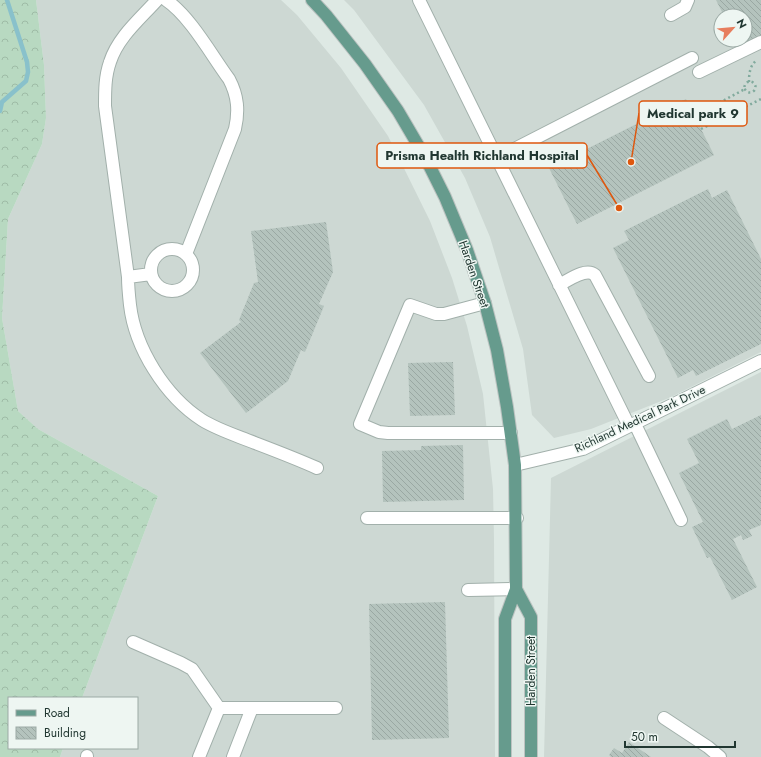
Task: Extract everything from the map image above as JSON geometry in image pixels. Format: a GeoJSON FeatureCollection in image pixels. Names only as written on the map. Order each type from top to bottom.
{"type":"FeatureCollection","features":[{"type":"Feature","properties":{"kind":"main road","name":"Harden Street"},"geometry":{"type":"LineString","coordinates":[[312,0],[326,15],[365,64],[398,111],[425,157],[445,197],[467,250],[485,303],[497,350],[515,466],[517,518],[516,589],[505,619],[506,757]]}},
{"type":"Feature","properties":{"kind":"main road","name":"Harden Street"},"geometry":{"type":"LineString","coordinates":[[516,589],[531,617],[531,757]]}},
{"type":"Feature","properties":{"kind":"street"},"geometry":{"type":"LineString","coordinates":[[157,0],[127,33],[117,47],[110,62],[106,82],[105,106],[128,277],[130,305],[138,335],[155,372],[177,399],[202,420],[317,468]]}},
{"type":"Feature","properties":{"kind":"street"},"geometry":{"type":"LineString","coordinates":[[166,0],[174,5],[183,14],[229,79],[235,90],[238,103],[235,129],[186,254]]}},
{"type":"Feature","properties":{"kind":"street"},"geometry":{"type":"LineString","coordinates":[[419,0],[559,285],[681,520]]}},
{"type":"Feature","properties":{"kind":"street"},"geometry":{"type":"LineString","coordinates":[[671,15],[685,7],[688,0]]}},
{"type":"Feature","properties":{"kind":"street"},"geometry":{"type":"LineString","coordinates":[[699,72],[761,42]]}},
{"type":"Feature","properties":{"kind":"street"},"geometry":{"type":"LineString","coordinates":[[497,158],[692,58]]}},
{"type":"Feature","properties":{"kind":"street"},"geometry":{"type":"LineString","coordinates":[[167,249],[180,250],[186,254],[193,266],[191,281],[180,290],[173,292],[159,287],[151,274],[152,262],[161,252],[167,249]]}},
{"type":"Feature","properties":{"kind":"street"},"geometry":{"type":"LineString","coordinates":[[559,285],[586,272],[591,272],[595,275],[649,376]]}},
{"type":"Feature","properties":{"kind":"street"},"geometry":{"type":"LineString","coordinates":[[128,277],[151,274]]}},
{"type":"Feature","properties":{"kind":"street"},"geometry":{"type":"LineString","coordinates":[[485,303],[444,314],[410,305],[360,424],[379,432],[388,433],[511,433]]}},
{"type":"Feature","properties":{"kind":"street","name":"Richland Medical Park Drive"},"geometry":{"type":"LineString","coordinates":[[515,466],[583,449],[760,363]]}},
{"type":"Feature","properties":{"kind":"street"},"geometry":{"type":"LineString","coordinates":[[368,518],[517,518]]}},
{"type":"Feature","properties":{"kind":"street"},"geometry":{"type":"LineString","coordinates":[[468,590],[516,589]]}},
{"type":"Feature","properties":{"kind":"street"},"geometry":{"type":"LineString","coordinates":[[133,642],[182,663],[192,669],[219,708]]}},
{"type":"Feature","properties":{"kind":"street"},"geometry":{"type":"LineString","coordinates":[[219,708],[336,708]]}},
{"type":"Feature","properties":{"kind":"street"},"geometry":{"type":"LineString","coordinates":[[199,757],[219,708]]}},
{"type":"Feature","properties":{"kind":"street"},"geometry":{"type":"LineString","coordinates":[[233,757],[252,708]]}},
{"type":"Feature","properties":{"kind":"street"},"geometry":{"type":"LineString","coordinates":[[664,718],[708,747],[720,757]]}},
{"type":"Feature","properties":{"kind":"path"},"geometry":{"type":"LineString","coordinates":[[715,105],[745,89],[746,84],[749,82],[749,72],[751,67],[756,60],[761,58]]}},
{"type":"Feature","properties":{"kind":"path"},"geometry":{"type":"LineString","coordinates":[[749,82],[754,83],[755,87]]}},
{"type":"Feature","properties":{"kind":"path"},"geometry":{"type":"LineString","coordinates":[[745,89],[750,92],[755,90],[755,87],[761,86]]}},
{"type":"Feature","properties":{"kind":"path"},"geometry":{"type":"LineString","coordinates":[[701,129],[761,98]]}},
{"type":"Feature","properties":{"kind":"shaded area"},"geometry":{"type":"Polygon","coordinates":[[[36,0],[281,0],[297,15],[341,68],[388,136],[430,221],[452,278],[467,326],[483,394],[493,489],[495,757],[60,757],[63,749],[138,749],[138,697],[82,697],[158,496],[38,429],[18,411],[2,318],[8,219],[42,144],[46,118],[44,65],[36,0]]]}},
{"type":"Feature","properties":{"kind":"shaded area"},"geometry":{"type":"Polygon","coordinates":[[[344,0],[761,0],[761,352],[669,398],[591,429],[554,438],[532,415],[523,349],[490,237],[465,178],[424,105],[354,10],[344,0]]]}},
{"type":"Feature","properties":{"kind":"shaded area"},"geometry":{"type":"Polygon","coordinates":[[[761,372],[761,757],[544,757],[551,478],[761,372]]]}},
{"type":"Feature","properties":{"kind":"green space"},"geometry":{"type":"Polygon","coordinates":[[[0,0],[36,0],[44,65],[46,118],[42,144],[8,219],[2,318],[18,411],[38,429],[158,496],[82,697],[8,697],[8,749],[63,749],[60,757],[0,757],[0,0]]]}},
{"type":"Feature","properties":{"kind":"building"},"geometry":{"type":"Polygon","coordinates":[[[716,0],[761,0],[761,35],[753,39],[753,8],[720,8],[716,0]]]}},
{"type":"Feature","properties":{"kind":"building"},"geometry":{"type":"Polygon","coordinates":[[[686,99],[714,155],[577,224],[549,168],[686,99]]]}},
{"type":"Feature","properties":{"kind":"building"},"geometry":{"type":"Polygon","coordinates":[[[708,189],[712,198],[727,190],[761,259],[761,344],[696,376],[693,370],[678,378],[613,248],[629,240],[624,231],[708,189]]]}},
{"type":"Feature","properties":{"kind":"building"},"geometry":{"type":"Polygon","coordinates":[[[326,222],[333,272],[319,304],[324,306],[305,352],[301,350],[288,381],[246,413],[200,353],[241,322],[239,320],[254,283],[258,282],[251,231],[326,222]]]}},
{"type":"Feature","properties":{"kind":"building"},"geometry":{"type":"Polygon","coordinates":[[[453,362],[455,415],[410,416],[408,363],[453,362]]]}},
{"type":"Feature","properties":{"kind":"building"},"geometry":{"type":"Polygon","coordinates":[[[761,415],[761,525],[749,530],[752,536],[743,540],[741,535],[733,539],[757,587],[732,600],[710,557],[707,558],[692,527],[703,522],[679,473],[699,463],[687,439],[727,419],[732,429],[761,415]]]}},
{"type":"Feature","properties":{"kind":"building"},"geometry":{"type":"Polygon","coordinates":[[[463,445],[464,500],[383,502],[382,451],[421,450],[421,446],[463,445]]]}},
{"type":"Feature","properties":{"kind":"building"},"geometry":{"type":"Polygon","coordinates":[[[445,602],[449,738],[372,740],[369,604],[445,602]]]}},
{"type":"Feature","properties":{"kind":"building"},"geometry":{"type":"Polygon","coordinates":[[[629,742],[651,757],[611,757],[609,755],[614,748],[622,753],[629,742]]]}},
{"type":"Feature","properties":{"kind":"waterway"},"geometry":{"type":"LineString","coordinates":[[0,111],[2,102],[26,81],[28,72],[27,62],[7,0]]}},
{"type":"Feature","properties":{"kind":"place","name":"Medical park 9"},"geometry":{"type":"Point","coordinates":[631,162]}},
{"type":"Feature","properties":{"kind":"place","name":"Prisma Health Richland Hospital"},"geometry":{"type":"Point","coordinates":[619,208]}}]}
